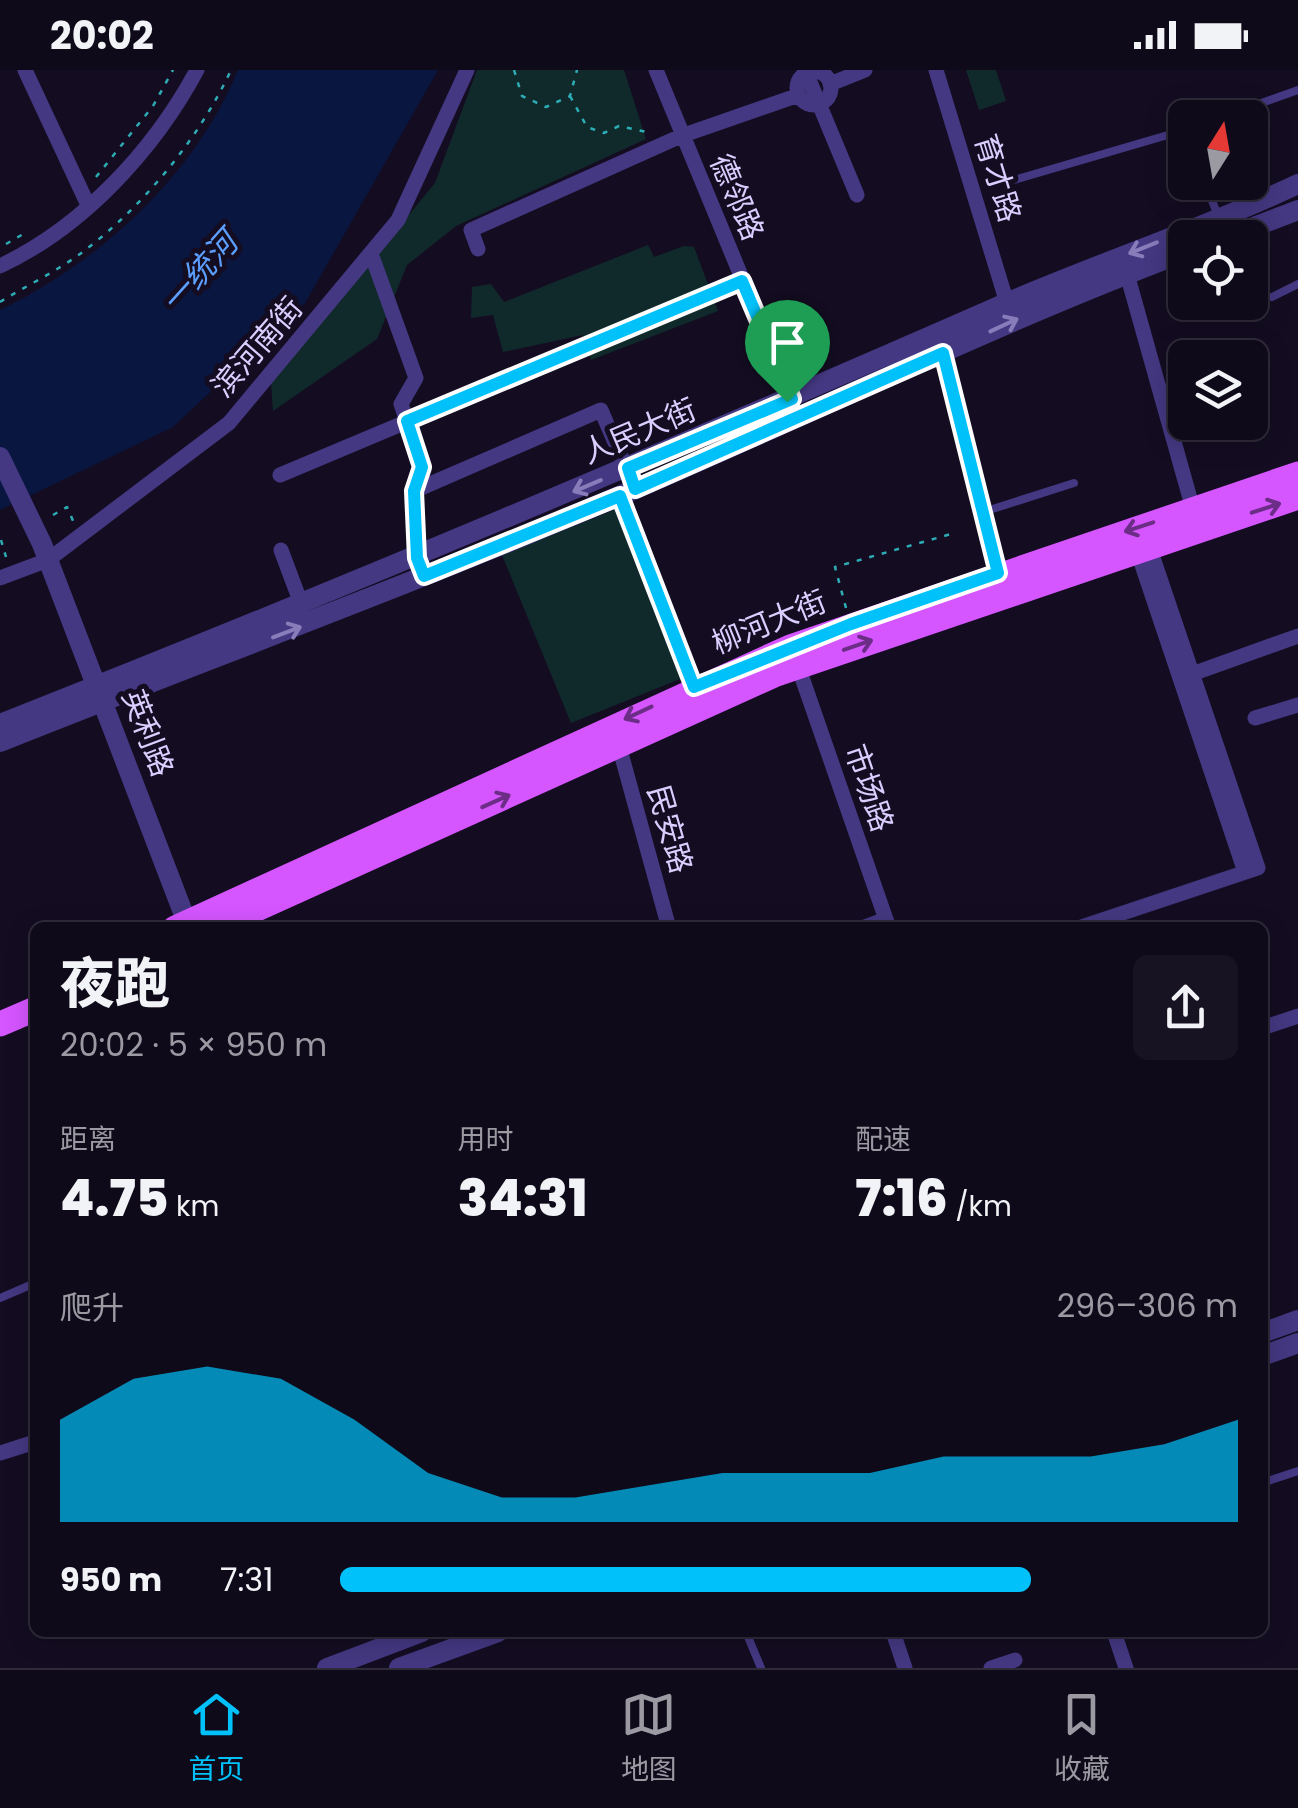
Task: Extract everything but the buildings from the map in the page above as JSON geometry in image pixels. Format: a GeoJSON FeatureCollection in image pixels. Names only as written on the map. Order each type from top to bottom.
{"type":"FeatureCollection","features":[{"type":"Feature","properties":{"kind":"main road","name":"柳河大街"},"geometry":{"type":"LineString","coordinates":[[193,922],[694,687],[851,624],[1298,474]]}},
{"type":"Feature","properties":{"kind":"main road","name":"柳河大街"},"geometry":{"type":"LineString","coordinates":[[229,922],[798,666],[1298,497]]}},
{"type":"Feature","properties":{"kind":"main road"},"geometry":{"type":"LineString","coordinates":[[0,1007],[30,993]]}},
{"type":"Feature","properties":{"kind":"main road"},"geometry":{"type":"LineString","coordinates":[[0,1024],[30,1010]]}},
{"type":"Feature","properties":{"kind":"street"},"geometry":{"type":"LineString","coordinates":[[25,70],[85,200]]}},
{"type":"Feature","properties":{"kind":"street"},"geometry":{"type":"LineString","coordinates":[[0,266],[24,254],[136,161],[198,70]]}},
{"type":"Feature","properties":{"kind":"street","name":"滨河南街"},"geometry":{"type":"LineString","coordinates":[[0,578],[45,552],[228,423],[294,350],[398,220],[467,70]]}},
{"type":"Feature","properties":{"kind":"street","name":"德邻路"},"geometry":{"type":"LineString","coordinates":[[656,70],[792,399]]}},
{"type":"Feature","properties":{"kind":"street"},"geometry":{"type":"LineString","coordinates":[[830,84],[865,70]]}},
{"type":"Feature","properties":{"kind":"street","name":"育才路"},"geometry":{"type":"LineString","coordinates":[[936,70],[1007,303]]}},
{"type":"Feature","properties":{"kind":"street"},"geometry":{"type":"LineString","coordinates":[[806,71],[824,74],[830,84],[828,96],[819,104]]}},
{"type":"Feature","properties":{"kind":"street"},"geometry":{"type":"LineString","coordinates":[[806,71],[799,80],[798,95],[804,101],[819,104]]}},
{"type":"Feature","properties":{"kind":"street"},"geometry":{"type":"LineString","coordinates":[[806,71],[857,194]]}},
{"type":"Feature","properties":{"kind":"street"},"geometry":{"type":"LineString","coordinates":[[478,249],[471,230],[679,130],[798,95]]}},
{"type":"Feature","properties":{"kind":"street","name":"人民大街"},"geometry":{"type":"LineString","coordinates":[[1239,220],[1298,184]]}},
{"type":"Feature","properties":{"kind":"street","name":"人民大街"},"geometry":{"type":"LineString","coordinates":[[1260,220],[1298,210]]}},
{"type":"Feature","properties":{"kind":"street","name":"人民大街"},"geometry":{"type":"LineString","coordinates":[[0,742],[101,693],[302,606],[421,567],[628,468],[1007,303],[1168,249]]}},
{"type":"Feature","properties":{"kind":"street","name":"人民大街"},"geometry":{"type":"LineString","coordinates":[[0,724],[101,693],[421,567],[628,492],[1168,258]]}},
{"type":"Feature","properties":{"kind":"street"},"geometry":{"type":"LineString","coordinates":[[372,259],[416,378],[401,404],[422,467],[414,491],[421,567]]}},
{"type":"Feature","properties":{"kind":"street"},"geometry":{"type":"LineString","coordinates":[[1127,274],[1193,509]]}},
{"type":"Feature","properties":{"kind":"street"},"geometry":{"type":"LineString","coordinates":[[280,475],[742,281]]}},
{"type":"Feature","properties":{"kind":"street"},"geometry":{"type":"LineString","coordinates":[[414,491],[601,410],[628,468],[628,492],[694,687]]}},
{"type":"Feature","properties":{"kind":"street","name":"英利路"},"geometry":{"type":"LineString","coordinates":[[0,457],[45,552],[101,693],[183,922]]}},
{"type":"Feature","properties":{"kind":"street"},"geometry":{"type":"LineString","coordinates":[[1143,548],[1192,674],[1251,870]]}},
{"type":"Feature","properties":{"kind":"street"},"geometry":{"type":"LineString","coordinates":[[1143,548],[1251,870]]}},
{"type":"Feature","properties":{"kind":"street"},"geometry":{"type":"LineString","coordinates":[[281,550],[302,606]]}},
{"type":"Feature","properties":{"kind":"street"},"geometry":{"type":"LineString","coordinates":[[1192,674],[1298,636]]}},
{"type":"Feature","properties":{"kind":"street","name":"市场路"},"geometry":{"type":"LineString","coordinates":[[798,666],[888,922]]}},
{"type":"Feature","properties":{"kind":"street"},"geometry":{"type":"LineString","coordinates":[[1255,718],[1298,704]]}},
{"type":"Feature","properties":{"kind":"street","name":"民安路"},"geometry":{"type":"LineString","coordinates":[[618,746],[667,922]]}},
{"type":"Feature","properties":{"kind":"street"},"geometry":{"type":"LineString","coordinates":[[1096,922],[1251,870]]}},
{"type":"Feature","properties":{"kind":"street"},"geometry":{"type":"LineString","coordinates":[[1268,1026],[1298,1016]]}},
{"type":"Feature","properties":{"kind":"street"},"geometry":{"type":"LineString","coordinates":[[1268,1331],[1298,1320]]}},
{"type":"Feature","properties":{"kind":"street"},"geometry":{"type":"LineString","coordinates":[[1268,1354],[1298,1343]]}},
{"type":"Feature","properties":{"kind":"street"},"geometry":{"type":"LineString","coordinates":[[0,1453],[30,1444]]}},
{"type":"Feature","properties":{"kind":"street"},"geometry":{"type":"LineString","coordinates":[[327,1668],[393,1637],[402,1667],[484,1637]]}},
{"type":"Feature","properties":{"kind":"street"},"geometry":{"type":"LineString","coordinates":[[894,1637],[906,1668]]}},
{"type":"Feature","properties":{"kind":"street"},"geometry":{"type":"LineString","coordinates":[[1116,1637],[1126,1668]]}},
{"type":"Feature","properties":{"kind":"street"},"geometry":{"type":"LineString","coordinates":[[990,1668],[1015,1660]]}},
{"type":"Feature","properties":{"kind":"lane"},"geometry":{"type":"LineString","coordinates":[[1268,101],[1298,90]]}},
{"type":"Feature","properties":{"kind":"lane"},"geometry":{"type":"LineString","coordinates":[[1007,182],[1168,135]]}},
{"type":"Feature","properties":{"kind":"lane"},"geometry":{"type":"LineString","coordinates":[[1272,297],[1298,284]]}},
{"type":"Feature","properties":{"kind":"lane"},"geometry":{"type":"LineString","coordinates":[[943,353],[998,573]]}},
{"type":"Feature","properties":{"kind":"lane"},"geometry":{"type":"LineString","coordinates":[[983,512],[1074,484]]}},
{"type":"Feature","properties":{"kind":"lane"},"geometry":{"type":"LineString","coordinates":[[0,1298],[30,1285]]}},
{"type":"Feature","properties":{"kind":"lane"},"geometry":{"type":"LineString","coordinates":[[1268,1481],[1298,1471]]}},
{"type":"Feature","properties":{"kind":"lane"},"geometry":{"type":"LineString","coordinates":[[748,1637],[761,1668]]}},
{"type":"Feature","properties":{"kind":"path"},"geometry":{"type":"LineString","coordinates":[[85,200],[153,106],[174,70]]}},
{"type":"Feature","properties":{"kind":"path"},"geometry":{"type":"LineString","coordinates":[[0,302],[81,253],[164,174],[218,99],[231,70]]}},
{"type":"Feature","properties":{"kind":"path"},"geometry":{"type":"LineString","coordinates":[[514,70],[517,89],[529,102],[555,106],[570,96],[577,70]]}},
{"type":"Feature","properties":{"kind":"path"},"geometry":{"type":"LineString","coordinates":[[570,96],[587,128],[604,133],[619,126],[653,134],[679,130]]}},
{"type":"Feature","properties":{"kind":"path"},"geometry":{"type":"LineString","coordinates":[[0,247],[31,230]]}},
{"type":"Feature","properties":{"kind":"path"},"geometry":{"type":"LineString","coordinates":[[53,515],[67,507],[77,528]]}},
{"type":"Feature","properties":{"kind":"path"},"geometry":{"type":"LineString","coordinates":[[851,624],[835,567],[952,534]]}},
{"type":"Feature","properties":{"kind":"path"},"geometry":{"type":"LineString","coordinates":[[1,540],[8,562],[14,559]]}},
{"type":"Feature","properties":{"kind":"green space"},"geometry":{"type":"Polygon","coordinates":[[[477,70],[624,70],[646,139],[456,226],[407,265],[377,339],[273,411],[271,382],[435,183],[477,70]]]}},
{"type":"Feature","properties":{"kind":"green space"},"geometry":{"type":"Polygon","coordinates":[[[966,70],[996,70],[1006,101],[979,110],[966,70]]]}},
{"type":"Feature","properties":{"kind":"green space"},"geometry":{"type":"Polygon","coordinates":[[[648,245],[654,257],[684,246],[694,247],[718,311],[591,360],[583,335],[503,352],[493,315],[471,318],[472,287],[491,284],[504,302],[648,245]]]}},
{"type":"Feature","properties":{"kind":"green space"},"geometry":{"type":"Polygon","coordinates":[[[616,509],[685,677],[571,723],[502,555],[616,509]]]}},
{"type":"Feature","properties":{"kind":"water","name":"一统河"},"geometry":{"type":"Polygon","coordinates":[[[238,70],[438,70],[305,303],[173,427],[0,510],[0,310],[74,267],[141,211],[197,145],[238,70]]]}},
{"type":"Feature","properties":{"kind":"route"},"geometry":{"type":"LineString","coordinates":[[742,281],[792,399],[787,402],[628,468],[635,489],[943,353],[998,573],[851,624],[694,687],[620,496],[424,576],[417,558],[414,491],[422,467],[407,421],[742,281]]}}]}
